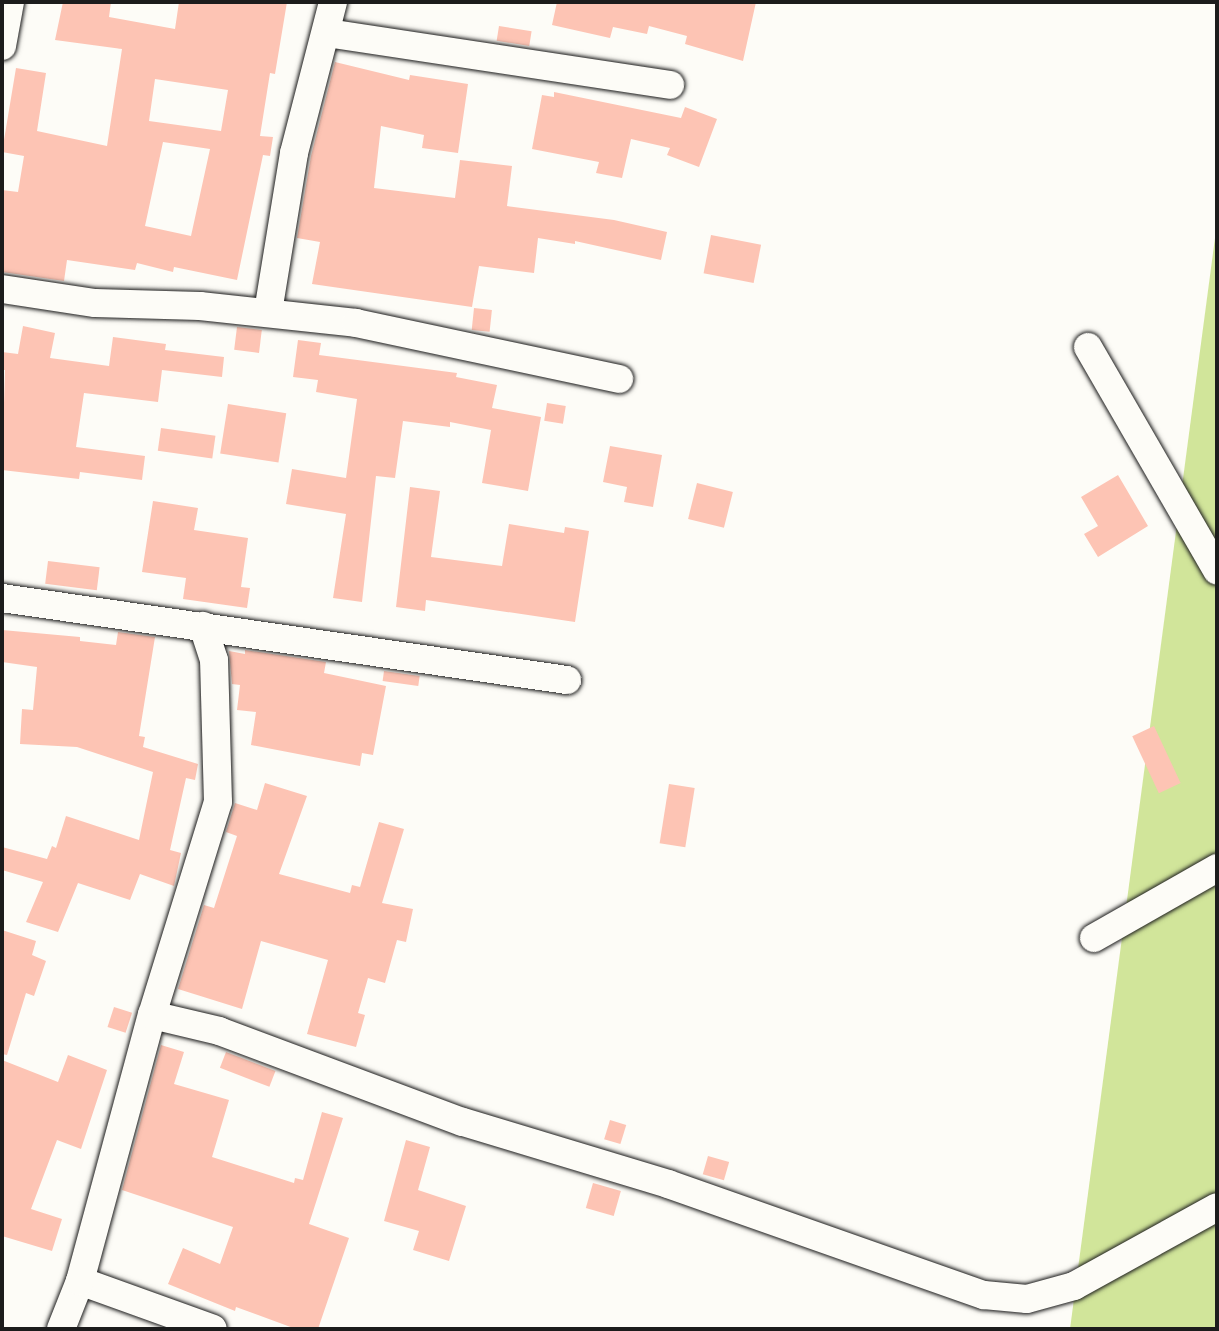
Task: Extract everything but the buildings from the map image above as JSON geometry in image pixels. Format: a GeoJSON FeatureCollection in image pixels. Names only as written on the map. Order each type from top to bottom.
{"type":"FeatureCollection","features":[{"type":"Feature","properties":{"kind":"street"},"geometry":{"type":"LineString","coordinates":[[2,46],[10,2]]}},
{"type":"Feature","properties":{"kind":"street"},"geometry":{"type":"LineString","coordinates":[[268,312],[294,153],[333,2]]}},
{"type":"Feature","properties":{"kind":"street"},"geometry":{"type":"LineString","coordinates":[[327,33],[670,85]]}},
{"type":"Feature","properties":{"kind":"street"},"geometry":{"type":"LineString","coordinates":[[2,289],[95,303],[268,312],[356,323],[619,379]]}},
{"type":"Feature","properties":{"kind":"street"},"geometry":{"type":"LineString","coordinates":[[1088,347],[1217,570]]}},
{"type":"Feature","properties":{"kind":"street"},"geometry":{"type":"LineString","coordinates":[[2,598],[567,680]]}},
{"type":"Feature","properties":{"kind":"street"},"geometry":{"type":"LineString","coordinates":[[61,1329],[80,1281],[152,1015],[218,802],[214,660],[203,626]]}},
{"type":"Feature","properties":{"kind":"street"},"geometry":{"type":"LineString","coordinates":[[1094,938],[1217,868]]}},
{"type":"Feature","properties":{"kind":"street"},"geometry":{"type":"LineString","coordinates":[[152,1015],[219,1031],[463,1122],[668,1184],[984,1295],[1027,1299],[1074,1286],[1217,1207]]}},
{"type":"Feature","properties":{"kind":"street"},"geometry":{"type":"LineString","coordinates":[[80,1281],[213,1329]]}},
{"type":"Feature","properties":{"kind":"green space"},"geometry":{"type":"Polygon","coordinates":[[[1217,223],[1217,1329],[1070,1329],[1217,223]]]}}]}
